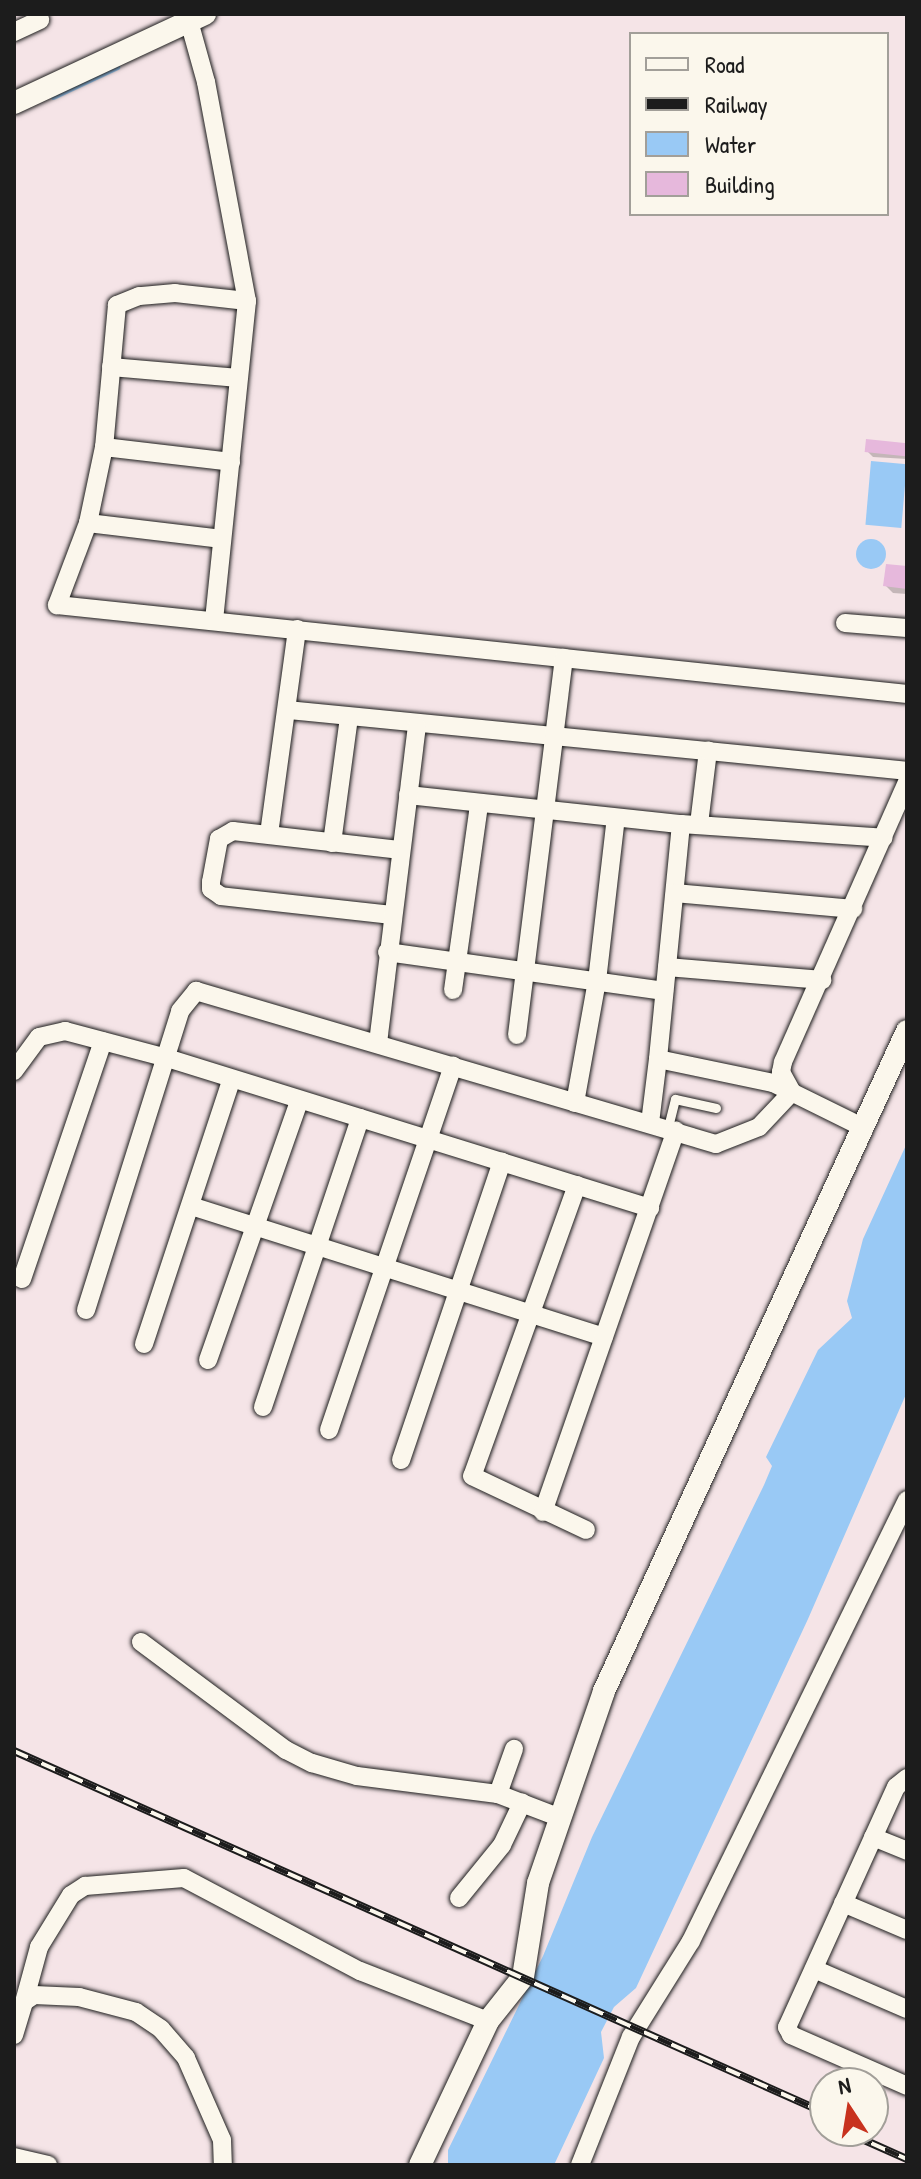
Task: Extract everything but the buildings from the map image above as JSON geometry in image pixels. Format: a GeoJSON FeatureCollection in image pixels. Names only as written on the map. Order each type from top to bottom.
{"type":"FeatureCollection","features":[{"type":"Feature","properties":{"kind":"street"},"geometry":{"type":"LineString","coordinates":[[14,103],[193,17],[247,301],[214,620]]}},
{"type":"Feature","properties":{"kind":"street"},"geometry":{"type":"LineString","coordinates":[[14,32],[40,20]]}},
{"type":"Feature","properties":{"kind":"street"},"geometry":{"type":"LineString","coordinates":[[247,301],[175,293],[139,296],[117,305],[104,447],[88,523],[57,605],[907,694]]}},
{"type":"Feature","properties":{"kind":"street"},"geometry":{"type":"LineString","coordinates":[[111,367],[239,378]]}},
{"type":"Feature","properties":{"kind":"street"},"geometry":{"type":"LineString","coordinates":[[104,447],[231,462]]}},
{"type":"Feature","properties":{"kind":"street"},"geometry":{"type":"LineString","coordinates":[[88,523],[222,539]]}},
{"type":"Feature","properties":{"kind":"street"},"geometry":{"type":"LineString","coordinates":[[845,623],[907,628]]}},
{"type":"Feature","properties":{"kind":"street"},"geometry":{"type":"LineString","coordinates":[[269,834],[297,629]]}},
{"type":"Feature","properties":{"kind":"street"},"geometry":{"type":"LineString","coordinates":[[517,1035],[564,658]]}},
{"type":"Feature","properties":{"kind":"street"},"geometry":{"type":"LineString","coordinates":[[288,710],[417,726],[907,771]]}},
{"type":"Feature","properties":{"kind":"street"},"geometry":{"type":"LineString","coordinates":[[332,843],[349,718]]}},
{"type":"Feature","properties":{"kind":"street"},"geometry":{"type":"LineString","coordinates":[[378,1043],[399,850],[417,726]]}},
{"type":"Feature","properties":{"kind":"street"},"geometry":{"type":"LineString","coordinates":[[543,1512],[650,1208],[664,1127],[658,1059],[675,893],[708,751]]}},
{"type":"Feature","properties":{"kind":"street"},"geometry":{"type":"LineString","coordinates":[[792,1092],[781,1072],[783,1062],[822,980],[907,782]]}},
{"type":"Feature","properties":{"kind":"street"},"geometry":{"type":"LineString","coordinates":[[408,795],[616,818],[884,838]]}},
{"type":"Feature","properties":{"kind":"street"},"geometry":{"type":"LineString","coordinates":[[453,990],[479,804]]}},
{"type":"Feature","properties":{"kind":"street"},"geometry":{"type":"LineString","coordinates":[[575,1103],[597,981],[616,818]]}},
{"type":"Feature","properties":{"kind":"street"},"geometry":{"type":"LineString","coordinates":[[392,915],[214,893],[211,882],[222,834],[269,834],[399,850]]}},
{"type":"Feature","properties":{"kind":"street"},"geometry":{"type":"LineString","coordinates":[[675,893],[853,909]]}},
{"type":"Feature","properties":{"kind":"street"},"geometry":{"type":"LineString","coordinates":[[387,952],[664,991]]}},
{"type":"Feature","properties":{"kind":"street"},"geometry":{"type":"LineString","coordinates":[[667,967],[822,980]]}},
{"type":"Feature","properties":{"kind":"street"},"geometry":{"type":"LineString","coordinates":[[86,1310],[184,1002],[190,994],[207,990],[716,1144],[732,1141],[759,1127],[792,1092]]}},
{"type":"Feature","properties":{"kind":"street"},"geometry":{"type":"LineString","coordinates":[[16,1071],[28,1048],[51,1031],[103,1041],[167,1058],[231,1081],[428,1138],[650,1208]]}},
{"type":"Feature","properties":{"kind":"street"},"geometry":{"type":"LineString","coordinates":[[420,2165],[488,2021],[523,1977],[528,1921],[558,1817],[633,1621],[907,1031]]}},
{"type":"Feature","properties":{"kind":"street"},"geometry":{"type":"LineString","coordinates":[[22,1279],[103,1041]]}},
{"type":"Feature","properties":{"kind":"street"},"geometry":{"type":"LineString","coordinates":[[658,1059],[754,1077],[864,1128]]}},
{"type":"Feature","properties":{"kind":"street"},"geometry":{"type":"LineString","coordinates":[[329,1430],[453,1066]]}},
{"type":"Feature","properties":{"kind":"street"},"geometry":{"type":"LineString","coordinates":[[144,1344],[231,1081]]}},
{"type":"Feature","properties":{"kind":"street"},"geometry":{"type":"LineString","coordinates":[[208,1360],[299,1101]]}},
{"type":"Feature","properties":{"kind":"street"},"geometry":{"type":"LineString","coordinates":[[263,1407],[360,1118]]}},
{"type":"Feature","properties":{"kind":"street"},"geometry":{"type":"LineString","coordinates":[[401,1460],[502,1162]]}},
{"type":"Feature","properties":{"kind":"street"},"geometry":{"type":"LineString","coordinates":[[577,1185],[472,1476],[586,1530]]}},
{"type":"Feature","properties":{"kind":"street"},"geometry":{"type":"LineString","coordinates":[[191,1206],[604,1337]]}},
{"type":"Feature","properties":{"kind":"street"},"geometry":{"type":"LineString","coordinates":[[580,2165],[631,2037],[691,1941],[907,1500]]}},
{"type":"Feature","properties":{"kind":"street"},"geometry":{"type":"LineString","coordinates":[[141,1642],[286,1750],[312,1763],[357,1776],[498,1794],[558,1817]]}},
{"type":"Feature","properties":{"kind":"street"},"geometry":{"type":"LineString","coordinates":[[498,1794],[514,1749]]}},
{"type":"Feature","properties":{"kind":"street"},"geometry":{"type":"LineString","coordinates":[[907,1778],[896,1787],[788,2024],[789,2033],[907,2086]]}},
{"type":"Feature","properties":{"kind":"street"},"geometry":{"type":"LineString","coordinates":[[459,1898],[502,1845],[522,1803]]}},
{"type":"Feature","properties":{"kind":"street"},"geometry":{"type":"LineString","coordinates":[[873,1837],[907,1851]]}},
{"type":"Feature","properties":{"kind":"street"},"geometry":{"type":"LineString","coordinates":[[14,2035],[39,1947],[71,1895],[85,1886],[184,1878],[360,1971],[488,2021]]}},
{"type":"Feature","properties":{"kind":"street"},"geometry":{"type":"LineString","coordinates":[[843,1903],[907,1930]]}},
{"type":"Feature","properties":{"kind":"street"},"geometry":{"type":"LineString","coordinates":[[814,1969],[907,2009]]}},
{"type":"Feature","properties":{"kind":"street"},"geometry":{"type":"LineString","coordinates":[[24,2002],[42,1994],[79,1997],[136,2012],[161,2029],[186,2058],[222,2140],[223,2165]]}},
{"type":"Feature","properties":{"kind":"street"},"geometry":{"type":"LineString","coordinates":[[14,2157],[48,2165]]}},
{"type":"Feature","properties":{"kind":"lane"},"geometry":{"type":"LineString","coordinates":[[664,1127],[675,1099],[716,1108]]}},
{"type":"Feature","properties":{"kind":"water"},"geometry":{"type":"Polygon","coordinates":[[[871,461],[907,464],[901,528],[865,525],[871,461]]]}},
{"type":"Feature","properties":{"kind":"water"},"geometry":{"type":"Polygon","coordinates":[[[871,539],[877,540],[885,548],[885,560],[877,568],[871,569],[865,568],[857,560],[856,554],[857,548],[865,540],[871,539]]]}},
{"type":"Feature","properties":{"kind":"water"},"geometry":{"type":"Polygon","coordinates":[[[907,1143],[907,1392],[808,1619],[636,1988],[614,2007],[601,2032],[604,2058],[554,2165],[448,2165],[448,2150],[543,1956],[592,1837],[764,1485],[772,1466],[766,1457],[818,1350],[852,1318],[847,1301],[863,1239],[907,1143]]]}},
{"type":"Feature","properties":{"kind":"waterway"},"geometry":{"type":"LineString","coordinates":[[53,97],[117,67]]}},
{"type":"Feature","properties":{"kind":"railway"},"geometry":{"type":"LineString","coordinates":[[14,1751],[809,2106]]}},
{"type":"Feature","properties":{"kind":"railway"},"geometry":{"type":"LineString","coordinates":[[880,2147],[907,2159]]}}]}
